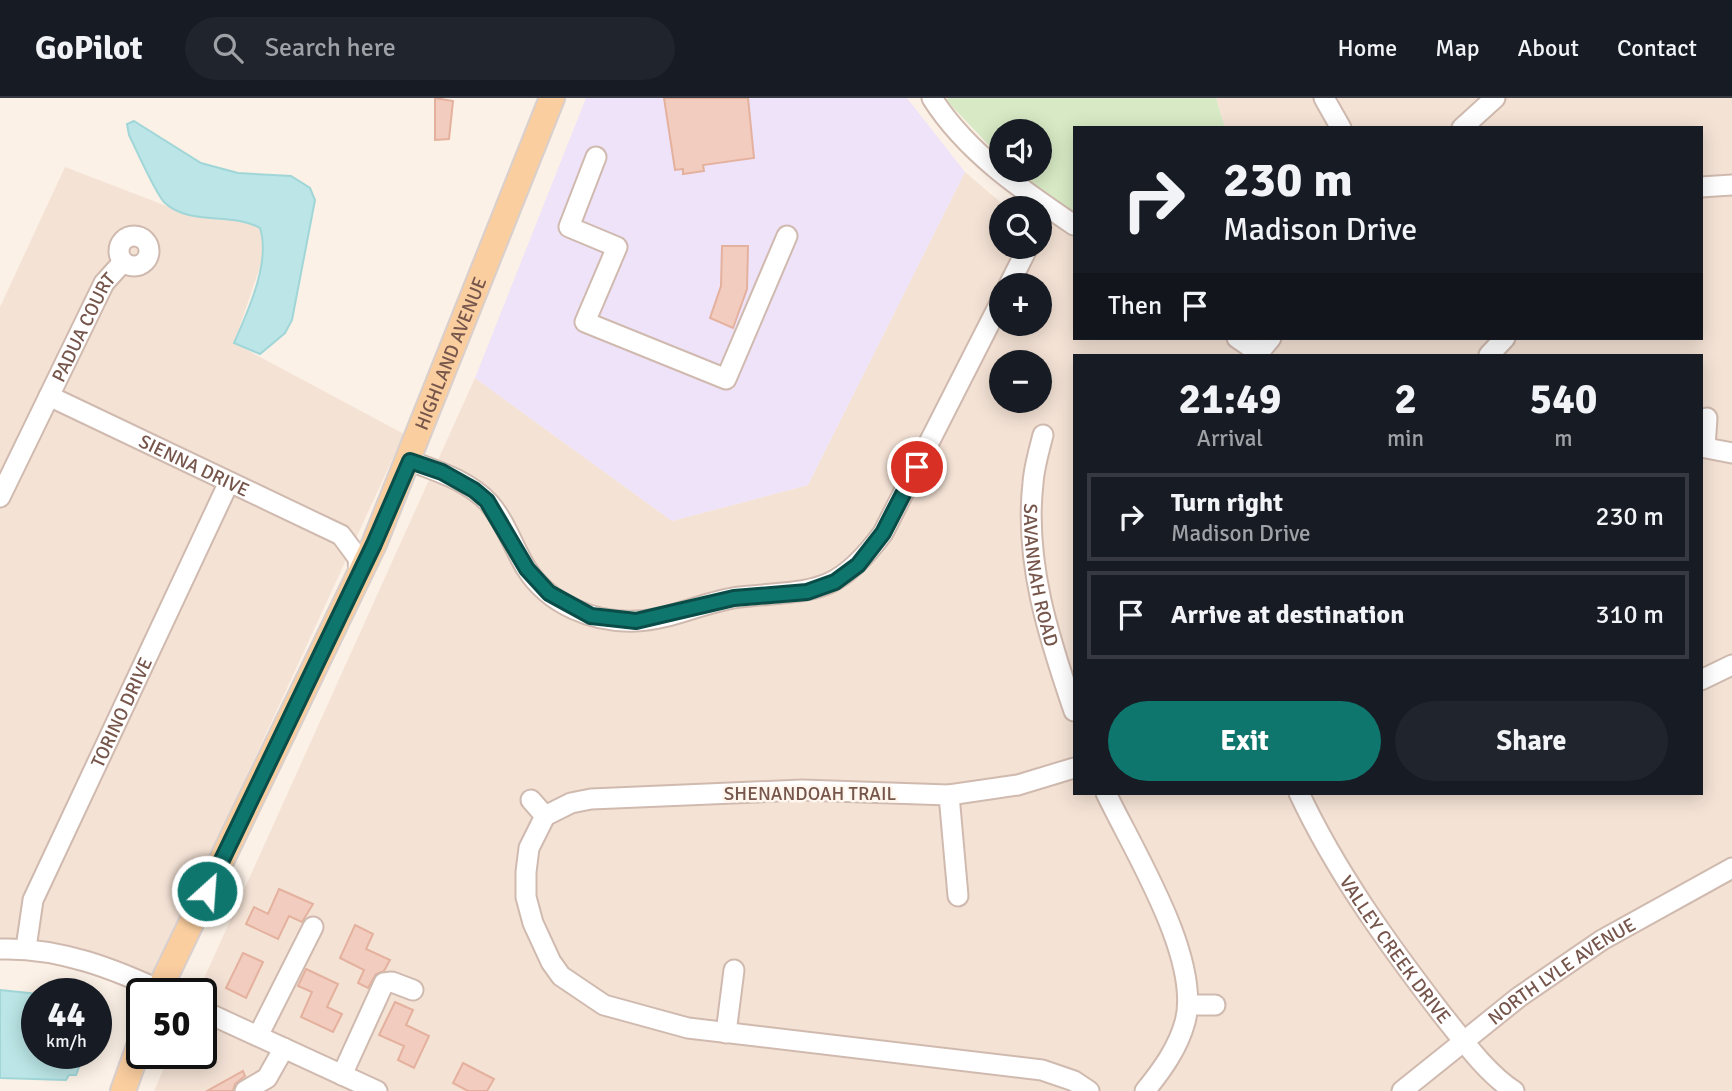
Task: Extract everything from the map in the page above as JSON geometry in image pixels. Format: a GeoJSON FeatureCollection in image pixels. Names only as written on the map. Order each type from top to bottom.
{"type":"FeatureCollection","features":[{"type":"Feature","properties":{"kind":"main road","name":"HIGHLAND AVENUE"},"geometry":{"type":"LineString","coordinates":[[169,978],[217,870],[384,521],[552,98]]}},
{"type":"Feature","properties":{"kind":"main road"},"geometry":{"type":"LineString","coordinates":[[123,1091],[131,1069]]}},
{"type":"Feature","properties":{"kind":"street"},"geometry":{"type":"LineString","coordinates":[[932,98],[943,115],[1023,196]]}},
{"type":"Feature","properties":{"kind":"street"},"geometry":{"type":"LineString","coordinates":[[1324,98],[1340,126]]}},
{"type":"Feature","properties":{"kind":"street"},"geometry":{"type":"LineString","coordinates":[[1464,126],[1495,98]]}},
{"type":"Feature","properties":{"kind":"street"},"geometry":{"type":"LineString","coordinates":[[596,157],[569,227],[617,247],[585,322],[726,379],[787,236]]}},
{"type":"Feature","properties":{"kind":"street"},"geometry":{"type":"LineString","coordinates":[[1703,187],[1732,185]]}},
{"type":"Feature","properties":{"kind":"street"},"geometry":{"type":"LineString","coordinates":[[1052,218],[1073,225]]}},
{"type":"Feature","properties":{"kind":"street","name":"PADUA COURT"},"geometry":{"type":"LineString","coordinates":[[0,497],[104,283],[123,262]]}},
{"type":"Feature","properties":{"kind":"street"},"geometry":{"type":"LineString","coordinates":[[410,461],[442,472],[481,495],[496,512],[527,569],[541,586],[570,607],[591,616],[643,621],[734,598],[818,589],[858,565],[883,533],[989,325]]}},
{"type":"Feature","properties":{"kind":"street"},"geometry":{"type":"LineString","coordinates":[[1242,340],[1262,349]]}},
{"type":"Feature","properties":{"kind":"street"},"geometry":{"type":"LineString","coordinates":[[1490,354],[1503,340]]}},
{"type":"Feature","properties":{"kind":"street","name":"SIENNA DRIVE"},"geometry":{"type":"LineString","coordinates":[[48,396],[341,535]]}},
{"type":"Feature","properties":{"kind":"street"},"geometry":{"type":"LineString","coordinates":[[1707,418],[1703,447],[1732,453]]}},
{"type":"Feature","properties":{"kind":"street","name":"SAVANNAH ROAD"},"geometry":{"type":"LineString","coordinates":[[1043,435],[1033,482],[1035,563],[1050,640],[1073,708]]}},
{"type":"Feature","properties":{"kind":"street","name":"TORINO DRIVE"},"geometry":{"type":"LineString","coordinates":[[26,948],[33,900],[229,482]]}},
{"type":"Feature","properties":{"kind":"street"},"geometry":{"type":"LineString","coordinates":[[341,535],[366,535],[384,521]]}},
{"type":"Feature","properties":{"kind":"street"},"geometry":{"type":"LineString","coordinates":[[341,535],[358,558],[359,575]]}},
{"type":"Feature","properties":{"kind":"street"},"geometry":{"type":"LineString","coordinates":[[1703,679],[1732,666]]}},
{"type":"Feature","properties":{"kind":"street","name":"SHENANDOAH TRAIL"},"geometry":{"type":"LineString","coordinates":[[545,816],[571,803],[613,797],[803,790],[949,795],[1018,785],[1073,768]]}},
{"type":"Feature","properties":{"kind":"street"},"geometry":{"type":"LineString","coordinates":[[949,795],[958,896]]}},
{"type":"Feature","properties":{"kind":"street"},"geometry":{"type":"LineString","coordinates":[[1107,795],[1171,929],[1186,972],[1188,1005],[1185,1022],[1170,1057],[1145,1091]]}},
{"type":"Feature","properties":{"kind":"street","name":"VALLEY CREEK DRIVE"},"geometry":{"type":"LineString","coordinates":[[1299,795],[1386,942],[1465,1042],[1514,1091]]}},
{"type":"Feature","properties":{"kind":"street"},"geometry":{"type":"LineString","coordinates":[[531,800],[545,816],[529,848],[526,897],[542,947],[561,976],[604,1005],[688,1028],[1042,1070],[1074,1081],[1089,1091]]}},
{"type":"Feature","properties":{"kind":"street","name":"NORTH LYLE AVENUE"},"geometry":{"type":"LineString","coordinates":[[1402,1091],[1519,997],[1602,940],[1732,868]]}},
{"type":"Feature","properties":{"kind":"street"},"geometry":{"type":"LineString","coordinates":[[258,1036],[313,927]]}},
{"type":"Feature","properties":{"kind":"street"},"geometry":{"type":"LineString","coordinates":[[0,948],[26,948],[108,968],[130,978]]}},
{"type":"Feature","properties":{"kind":"street"},"geometry":{"type":"LineString","coordinates":[[726,1033],[734,971]]}},
{"type":"Feature","properties":{"kind":"street"},"geometry":{"type":"LineString","coordinates":[[342,1075],[384,983],[391,982],[413,990]]}},
{"type":"Feature","properties":{"kind":"street"},"geometry":{"type":"LineString","coordinates":[[1188,1005],[1214,1005]]}},
{"type":"Feature","properties":{"kind":"street"},"geometry":{"type":"LineString","coordinates":[[217,1017],[377,1091]]}},
{"type":"Feature","properties":{"kind":"street"},"geometry":{"type":"LineString","coordinates":[[245,1091],[267,1079],[284,1048]]}},
{"type":"Feature","properties":{"kind":"shaded area"},"geometry":{"type":"Polygon","coordinates":[[[586,98],[907,98],[965,172],[808,485],[672,521],[475,378],[586,98]]]}},
{"type":"Feature","properties":{"kind":"shaded area"},"geometry":{"type":"Polygon","coordinates":[[[1216,98],[1732,98],[1732,1091],[154,1091],[164,1069],[217,1069],[217,978],[204,978],[475,378],[672,521],[808,485],[965,172],[993,196],[989,196],[989,259],[1052,259],[1052,205],[1059,205],[1073,215],[1073,340],[1703,340],[1703,126],[1224,126],[1216,98]]]}},
{"type":"Feature","properties":{"kind":"shaded area"},"geometry":{"type":"Polygon","coordinates":[[[65,167],[190,215],[249,222],[260,228],[264,242],[263,258],[234,343],[404,434],[154,977],[102,956],[0,941],[0,307],[65,167]]]}},
{"type":"Feature","properties":{"kind":"green space"},"geometry":{"type":"Polygon","coordinates":[[[1216,98],[1224,126],[1073,126],[1073,215],[1052,200],[1052,196],[1047,196],[1028,182],[1052,182],[1052,119],[989,119],[989,145],[946,100],[1216,98]]]}},
{"type":"Feature","properties":{"kind":"water"},"geometry":{"type":"Polygon","coordinates":[[[134,121],[201,163],[238,173],[291,176],[310,188],[315,200],[292,320],[285,333],[260,354],[234,343],[260,271],[263,241],[260,228],[249,223],[186,214],[165,203],[129,135],[127,124],[134,121]]]}},
{"type":"Feature","properties":{"kind":"water"},"geometry":{"type":"Polygon","coordinates":[[[0,990],[21,992],[21,1069],[78,1069],[76,1075],[69,1075],[66,1080],[0,1078],[0,990]]]}},
{"type":"Feature","properties":{"kind":"building"},"geometry":{"type":"Polygon","coordinates":[[[435,98],[453,101],[449,139],[435,140],[435,98]]]}},
{"type":"Feature","properties":{"kind":"building"},"geometry":{"type":"Polygon","coordinates":[[[664,98],[748,98],[754,158],[703,165],[704,171],[683,174],[683,169],[675,170],[664,98]]]}},
{"type":"Feature","properties":{"kind":"building"},"geometry":{"type":"Polygon","coordinates":[[[722,246],[748,246],[747,289],[733,328],[710,318],[721,286],[722,246]]]}},
{"type":"Feature","properties":{"kind":"building"},"geometry":{"type":"Polygon","coordinates":[[[279,889],[313,904],[302,922],[289,916],[278,939],[246,924],[254,907],[268,914],[279,889]]]}},
{"type":"Feature","properties":{"kind":"building"},"geometry":{"type":"Polygon","coordinates":[[[355,925],[373,934],[366,949],[390,960],[384,971],[376,974],[368,988],[358,983],[364,970],[340,958],[355,925]]]}},
{"type":"Feature","properties":{"kind":"building"},"geometry":{"type":"Polygon","coordinates":[[[243,953],[263,962],[246,998],[226,988],[243,953]]]}},
{"type":"Feature","properties":{"kind":"building"},"geometry":{"type":"Polygon","coordinates":[[[306,969],[338,984],[327,1007],[342,1014],[333,1032],[301,1017],[312,992],[298,986],[306,969]]]}},
{"type":"Feature","properties":{"kind":"building"},"geometry":{"type":"Polygon","coordinates":[[[395,1002],[413,1010],[406,1025],[429,1036],[414,1068],[398,1060],[404,1046],[379,1035],[395,1002]]]}},
{"type":"Feature","properties":{"kind":"building"},"geometry":{"type":"Polygon","coordinates":[[[463,1063],[494,1079],[487,1091],[468,1091],[453,1083],[463,1063]]]}},
{"type":"Feature","properties":{"kind":"building"},"geometry":{"type":"Polygon","coordinates":[[[243,1071],[245,1076],[235,1084],[233,1091],[207,1091],[243,1071]]]}},
{"type":"Feature","properties":{"kind":"route"},"geometry":{"type":"LineString","coordinates":[[207,891],[374,544],[410,461],[442,472],[474,490],[487,501],[496,512],[527,569],[549,593],[578,612],[636,621],[650,620],[690,607],[734,598],[807,592],[835,582],[858,565],[883,533],[917,467]]}}]}
